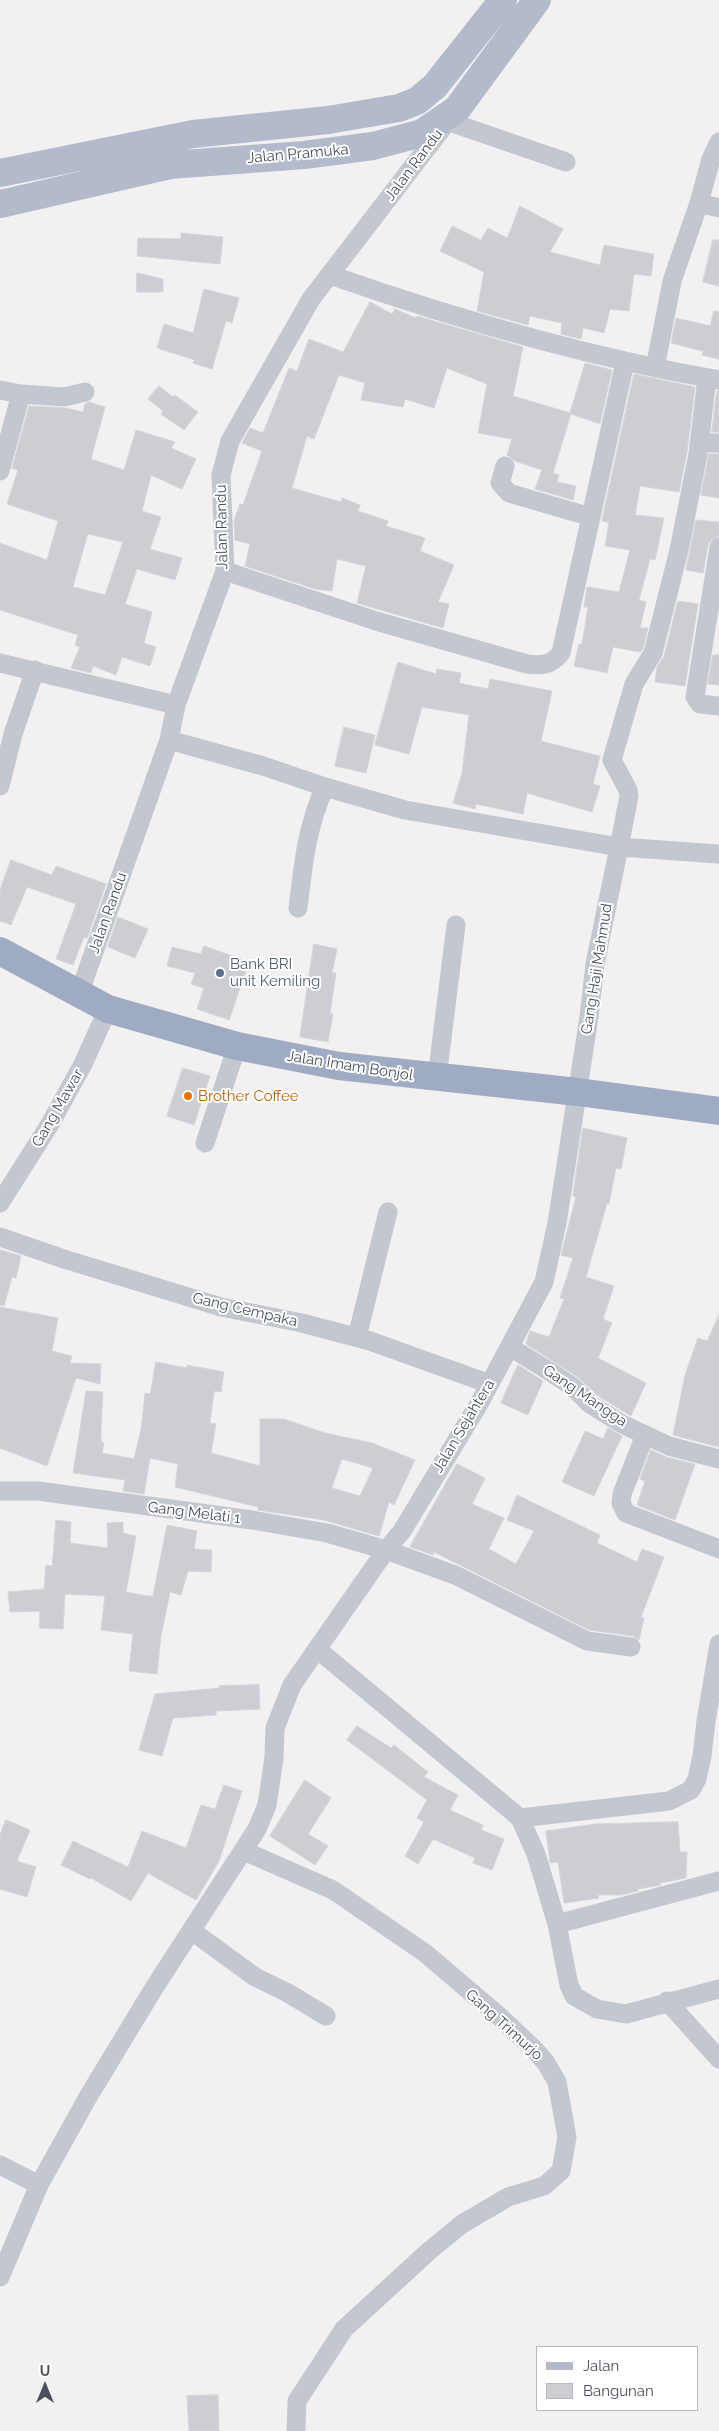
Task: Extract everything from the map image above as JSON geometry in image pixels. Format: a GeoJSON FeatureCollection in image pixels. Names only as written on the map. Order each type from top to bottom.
{"type":"FeatureCollection","features":[{"type":"Feature","properties":{"kind":"highway","name":"Jalan Imam Bonjol"},"geometry":{"type":"LineString","coordinates":[[0,951],[108,1009],[237,1046],[339,1066],[578,1092],[719,1111]]}},
{"type":"Feature","properties":{"kind":"main road","name":"Jalan Pramuka"},"geometry":{"type":"LineString","coordinates":[[0,173],[192,134],[328,120],[398,108],[417,101],[435,86],[503,0]]}},
{"type":"Feature","properties":{"kind":"main road","name":"Jalan Pramuka"},"geometry":{"type":"LineString","coordinates":[[0,204],[170,165],[304,155],[380,145],[422,133],[452,115],[537,0]]}},
{"type":"Feature","properties":{"kind":"main road"},"geometry":{"type":"LineString","coordinates":[[476,33],[502,48]]}},
{"type":"Feature","properties":{"kind":"main road"},"geometry":{"type":"LineString","coordinates":[[212,132],[213,161]]}},
{"type":"Feature","properties":{"kind":"street"},"geometry":{"type":"LineString","coordinates":[[452,115],[566,162]]}},
{"type":"Feature","properties":{"kind":"street","name":"Jalan Randu"},"geometry":{"type":"LineString","coordinates":[[79,994],[169,740],[176,705],[224,571],[221,474],[230,441],[311,299],[452,115]]}},
{"type":"Feature","properties":{"kind":"street"},"geometry":{"type":"LineString","coordinates":[[655,368],[672,281],[699,203],[711,158],[719,142]]}},
{"type":"Feature","properties":{"kind":"street"},"geometry":{"type":"LineString","coordinates":[[699,203],[719,208]]}},
{"type":"Feature","properties":{"kind":"street"},"geometry":{"type":"LineString","coordinates":[[330,275],[414,304],[625,362],[713,380]]}},
{"type":"Feature","properties":{"kind":"street"},"geometry":{"type":"LineString","coordinates":[[224,571],[376,621],[527,664],[544,666],[554,661],[561,652],[625,362]]}},
{"type":"Feature","properties":{"kind":"street","name":"Gang Haji Mahmud"},"geometry":{"type":"LineString","coordinates":[[578,1092],[596,964],[629,796],[628,790],[612,760],[634,684],[654,652],[678,550],[713,380]]}},
{"type":"Feature","properties":{"kind":"street"},"geometry":{"type":"LineString","coordinates":[[0,390],[21,394],[64,397],[85,392]]}},
{"type":"Feature","properties":{"kind":"street"},"geometry":{"type":"LineString","coordinates":[[0,471],[21,394]]}},
{"type":"Feature","properties":{"kind":"street"},"geometry":{"type":"LineString","coordinates":[[699,443],[719,443]]}},
{"type":"Feature","properties":{"kind":"street"},"geometry":{"type":"LineString","coordinates":[[506,466],[500,483],[509,493],[591,517]]}},
{"type":"Feature","properties":{"kind":"street"},"geometry":{"type":"LineString","coordinates":[[719,547],[716,583],[696,697],[700,704],[719,706]]}},
{"type":"Feature","properties":{"kind":"street"},"geometry":{"type":"LineString","coordinates":[[0,664],[35,670],[176,705]]}},
{"type":"Feature","properties":{"kind":"street"},"geometry":{"type":"LineString","coordinates":[[0,786],[14,734],[35,670]]}},
{"type":"Feature","properties":{"kind":"street"},"geometry":{"type":"LineString","coordinates":[[169,740],[263,766],[325,787],[405,810],[619,846],[719,854]]}},
{"type":"Feature","properties":{"kind":"street"},"geometry":{"type":"LineString","coordinates":[[298,908],[307,842],[315,807],[325,787]]}},
{"type":"Feature","properties":{"kind":"street"},"geometry":{"type":"LineString","coordinates":[[437,1078],[456,925]]}},
{"type":"Feature","properties":{"kind":"street","name":"Gang Mawar"},"geometry":{"type":"LineString","coordinates":[[2,1196],[50,1124],[82,1066],[108,1009]]}},
{"type":"Feature","properties":{"kind":"street"},"geometry":{"type":"LineString","coordinates":[[205,1142],[237,1046]]}},
{"type":"Feature","properties":{"kind":"street","name":"Jalan Sejahtera"},"geometry":{"type":"LineString","coordinates":[[0,2277],[39,2185],[149,1996],[244,1852],[257,1829],[267,1805],[274,1758],[275,1728],[292,1685],[386,1550],[402,1531],[490,1384],[544,1282],[557,1223],[578,1092]]}},
{"type":"Feature","properties":{"kind":"street"},"geometry":{"type":"LineString","coordinates":[[356,1337],[388,1212]]}},
{"type":"Feature","properties":{"kind":"street","name":"Gang Cempaka"},"geometry":{"type":"LineString","coordinates":[[0,1237],[64,1259],[221,1307],[356,1337],[490,1384]]}},
{"type":"Feature","properties":{"kind":"street","name":"Gang Mangga"},"geometry":{"type":"LineString","coordinates":[[510,1347],[572,1388],[590,1404],[645,1435],[668,1446],[719,1460]]}},
{"type":"Feature","properties":{"kind":"street"},"geometry":{"type":"LineString","coordinates":[[645,1435],[622,1494],[620,1503],[626,1513],[719,1549]]}},
{"type":"Feature","properties":{"kind":"street","name":"Gang Melati 1"},"geometry":{"type":"LineString","coordinates":[[0,1491],[38,1491],[252,1520],[327,1533],[386,1550],[455,1575],[587,1641],[631,1647]]}},
{"type":"Feature","properties":{"kind":"street"},"geometry":{"type":"LineString","coordinates":[[520,1818],[668,1801],[691,1790],[697,1779],[702,1756],[719,1644]]}},
{"type":"Feature","properties":{"kind":"street"},"geometry":{"type":"LineString","coordinates":[[317,1649],[520,1818],[536,1854],[557,1924],[569,1985],[574,1996],[597,2010],[626,2014],[667,2001],[719,1989]]}},
{"type":"Feature","properties":{"kind":"street","name":"Gang Trimurjo"},"geometry":{"type":"LineString","coordinates":[[244,1852],[340,1895],[424,1954],[498,2016],[535,2050],[550,2069],[557,2082],[567,2137],[561,2171],[544,2186],[508,2196],[462,2224],[429,2251],[344,2329],[297,2401],[296,2431]]}},
{"type":"Feature","properties":{"kind":"street"},"geometry":{"type":"LineString","coordinates":[[557,1924],[719,1880]]}},
{"type":"Feature","properties":{"kind":"street"},"geometry":{"type":"LineString","coordinates":[[192,1931],[255,1977],[288,1993],[326,2016]]}},
{"type":"Feature","properties":{"kind":"street"},"geometry":{"type":"LineString","coordinates":[[667,2001],[719,2059]]}},
{"type":"Feature","properties":{"kind":"street"},"geometry":{"type":"LineString","coordinates":[[0,2165],[39,2185]]}},
{"type":"Feature","properties":{"kind":"building"},"geometry":{"type":"Polygon","coordinates":[[[520,206],[563,229],[550,252],[600,265],[604,245],[654,254],[651,276],[634,274],[629,311],[610,309],[604,333],[583,328],[581,339],[561,334],[562,323],[530,316],[528,325],[477,311],[484,272],[440,251],[452,226],[481,240],[488,228],[507,238],[520,206]]]}},
{"type":"Feature","properties":{"kind":"building"},"geometry":{"type":"Polygon","coordinates":[[[181,233],[223,237],[220,264],[137,256],[138,238],[181,239],[181,233]]]}},
{"type":"Feature","properties":{"kind":"building"},"geometry":{"type":"Polygon","coordinates":[[[713,240],[719,240],[719,286],[703,282],[713,240]]]}},
{"type":"Feature","properties":{"kind":"building"},"geometry":{"type":"Polygon","coordinates":[[[137,273],[163,279],[163,292],[137,292],[137,273]]]}},
{"type":"Feature","properties":{"kind":"building"},"geometry":{"type":"Polygon","coordinates":[[[204,289],[239,298],[232,323],[226,321],[212,369],[193,363],[195,360],[157,348],[164,324],[193,333],[204,289]]]}},
{"type":"Feature","properties":{"kind":"building"},"geometry":{"type":"Polygon","coordinates":[[[370,302],[392,314],[395,309],[416,318],[417,316],[523,347],[513,396],[570,413],[585,363],[612,370],[600,424],[571,414],[553,473],[559,475],[557,482],[576,486],[573,500],[535,489],[542,470],[515,461],[507,455],[512,439],[478,433],[487,384],[447,368],[434,408],[405,399],[403,407],[361,400],[365,383],[339,375],[314,439],[307,436],[292,488],[341,502],[342,498],[360,505],[358,511],[388,521],[386,526],[425,538],[420,551],[454,565],[438,602],[449,604],[443,628],[357,603],[366,566],[337,559],[332,591],[315,589],[245,566],[250,544],[235,540],[234,521],[240,504],[243,505],[262,451],[242,443],[250,428],[263,433],[289,368],[297,371],[309,339],[343,352],[370,302]]]}},
{"type":"Feature","properties":{"kind":"building"},"geometry":{"type":"Polygon","coordinates":[[[714,311],[719,312],[719,359],[702,355],[703,351],[671,343],[676,318],[710,326],[714,311]]]}},
{"type":"Feature","properties":{"kind":"building"},"geometry":{"type":"Polygon","coordinates":[[[634,374],[695,387],[687,452],[679,492],[640,486],[635,515],[664,518],[655,560],[650,559],[639,600],[646,602],[640,628],[648,628],[643,649],[640,652],[613,647],[607,673],[574,666],[579,644],[582,644],[588,607],[584,607],[587,587],[619,592],[630,550],[605,546],[609,523],[602,521],[634,374]]]}},
{"type":"Feature","properties":{"kind":"building"},"geometry":{"type":"Polygon","coordinates":[[[159,386],[198,412],[184,430],[161,414],[163,411],[148,399],[159,386]]]}},
{"type":"Feature","properties":{"kind":"building"},"geometry":{"type":"Polygon","coordinates":[[[717,391],[719,391],[719,432],[712,432],[717,391]]]}},
{"type":"Feature","properties":{"kind":"building"},"geometry":{"type":"Polygon","coordinates":[[[89,402],[105,407],[91,459],[124,470],[136,430],[175,442],[171,448],[196,459],[182,489],[151,475],[142,511],[161,517],[150,549],[182,558],[175,580],[137,569],[125,604],[152,612],[144,643],[156,647],[150,666],[122,657],[116,675],[93,666],[91,673],[71,668],[80,647],[75,645],[78,635],[0,610],[0,543],[47,560],[58,521],[7,504],[18,470],[12,468],[29,406],[66,408],[83,412],[85,404],[89,402]],[[88,534],[73,587],[105,595],[123,542],[88,534]]]}},
{"type":"Feature","properties":{"kind":"building"},"geometry":{"type":"Polygon","coordinates":[[[709,454],[719,454],[719,498],[701,495],[709,454]]]}},
{"type":"Feature","properties":{"kind":"building"},"geometry":{"type":"Polygon","coordinates":[[[696,520],[719,522],[719,536],[711,540],[708,545],[703,573],[686,570],[696,520]]]}},
{"type":"Feature","properties":{"kind":"building"},"geometry":{"type":"Polygon","coordinates":[[[678,601],[698,604],[685,686],[655,682],[657,667],[664,656],[678,601]]]}},
{"type":"Feature","properties":{"kind":"building"},"geometry":{"type":"Polygon","coordinates":[[[713,655],[719,655],[719,685],[708,684],[713,655]]]}},
{"type":"Feature","properties":{"kind":"building"},"geometry":{"type":"Polygon","coordinates":[[[398,662],[436,674],[437,669],[461,673],[459,683],[488,689],[490,679],[552,691],[541,741],[600,756],[593,784],[600,786],[592,812],[527,793],[523,814],[476,804],[475,809],[453,803],[462,773],[469,715],[422,707],[409,754],[375,745],[398,662]]]}},
{"type":"Feature","properties":{"kind":"building"},"geometry":{"type":"Polygon","coordinates":[[[344,727],[375,735],[366,773],[335,766],[344,727]]]}},
{"type":"Feature","properties":{"kind":"building"},"geometry":{"type":"Polygon","coordinates":[[[11,860],[52,875],[56,866],[106,884],[87,938],[84,937],[73,965],[56,959],[76,904],[27,887],[11,925],[0,921],[0,890],[11,860]]]}},
{"type":"Feature","properties":{"kind":"building"},"geometry":{"type":"Polygon","coordinates":[[[118,917],[148,929],[135,958],[108,947],[118,917]]]}},
{"type":"Feature","properties":{"kind":"building"},"geometry":{"type":"Polygon","coordinates":[[[314,944],[337,949],[332,973],[336,973],[330,1014],[333,1014],[328,1042],[300,1037],[314,944]]]}},
{"type":"Feature","properties":{"kind":"building","name":"Bank BRI unit Kemiling"},"geometry":{"type":"Polygon","coordinates":[[[204,946],[249,962],[229,1020],[197,1009],[204,988],[191,984],[195,973],[167,966],[172,947],[201,954],[204,946]]]}},
{"type":"Feature","properties":{"kind":"building","name":"Brother Coffee"},"geometry":{"type":"Polygon","coordinates":[[[183,1068],[210,1076],[194,1125],[167,1116],[183,1068]]]}},
{"type":"Feature","properties":{"kind":"building"},"geometry":{"type":"Polygon","coordinates":[[[583,1128],[627,1138],[621,1169],[616,1168],[609,1204],[607,1203],[586,1277],[614,1286],[603,1319],[612,1323],[598,1358],[646,1383],[631,1416],[597,1395],[579,1378],[526,1344],[530,1331],[549,1337],[564,1299],[560,1298],[573,1258],[561,1255],[576,1197],[573,1196],[583,1128]]]}},
{"type":"Feature","properties":{"kind":"building"},"geometry":{"type":"Polygon","coordinates":[[[0,1250],[21,1256],[16,1278],[12,1277],[4,1306],[0,1305],[0,1250]]]}},
{"type":"Feature","properties":{"kind":"building"},"geometry":{"type":"Polygon","coordinates":[[[0,1307],[58,1318],[52,1351],[72,1356],[70,1363],[101,1364],[100,1384],[76,1378],[47,1466],[0,1448],[0,1307]]]}},
{"type":"Feature","properties":{"kind":"building"},"geometry":{"type":"Polygon","coordinates":[[[719,1315],[719,1447],[673,1435],[685,1375],[698,1338],[707,1341],[719,1315]]]}},
{"type":"Feature","properties":{"kind":"building"},"geometry":{"type":"Polygon","coordinates":[[[156,1362],[187,1368],[187,1365],[224,1372],[221,1392],[214,1391],[210,1423],[216,1424],[211,1453],[260,1466],[260,1419],[284,1419],[325,1433],[372,1443],[415,1460],[394,1505],[389,1502],[379,1536],[324,1520],[258,1510],[258,1507],[175,1487],[178,1464],[150,1458],[144,1494],[123,1491],[125,1480],[73,1473],[86,1391],[103,1392],[101,1442],[104,1443],[102,1453],[134,1459],[141,1430],[145,1393],[150,1394],[156,1362]],[[342,1459],[332,1488],[360,1496],[373,1468],[342,1459]]]}},
{"type":"Feature","properties":{"kind":"building"},"geometry":{"type":"Polygon","coordinates":[[[518,1365],[543,1381],[528,1415],[501,1403],[518,1365]]]}},
{"type":"Feature","properties":{"kind":"building"},"geometry":{"type":"Polygon","coordinates":[[[608,1428],[622,1436],[594,1496],[562,1482],[585,1431],[603,1439],[608,1428]]]}},
{"type":"Feature","properties":{"kind":"building"},"geometry":{"type":"Polygon","coordinates":[[[651,1450],[666,1457],[695,1464],[675,1520],[637,1505],[645,1481],[640,1479],[651,1450]]]}},
{"type":"Feature","properties":{"kind":"building"},"geometry":{"type":"Polygon","coordinates":[[[457,1464],[485,1478],[472,1504],[504,1518],[489,1549],[516,1564],[534,1531],[507,1520],[517,1495],[600,1535],[597,1543],[637,1562],[642,1549],[664,1557],[641,1617],[644,1618],[639,1640],[633,1636],[589,1630],[434,1552],[433,1555],[410,1547],[457,1464]]]}},
{"type":"Feature","properties":{"kind":"building"},"geometry":{"type":"Polygon","coordinates":[[[56,1520],[71,1522],[70,1543],[108,1548],[107,1523],[123,1522],[123,1533],[136,1536],[126,1592],[153,1596],[167,1525],[197,1531],[194,1549],[212,1550],[211,1572],[188,1571],[181,1595],[170,1592],[161,1636],[157,1674],[129,1671],[133,1634],[101,1630],[105,1596],[65,1594],[63,1629],[39,1628],[40,1611],[10,1612],[8,1592],[44,1589],[46,1565],[52,1566],[56,1520]]]}},
{"type":"Feature","properties":{"kind":"building"},"geometry":{"type":"Polygon","coordinates":[[[259,1685],[260,1709],[216,1711],[216,1715],[173,1718],[162,1756],[139,1750],[155,1694],[220,1688],[219,1686],[259,1685]]]}},
{"type":"Feature","properties":{"kind":"building"},"geometry":{"type":"Polygon","coordinates":[[[357,1726],[391,1748],[394,1745],[428,1772],[424,1777],[458,1795],[450,1810],[483,1825],[481,1830],[504,1839],[492,1870],[473,1863],[475,1858],[433,1839],[418,1864],[405,1856],[424,1822],[417,1818],[427,1800],[347,1740],[357,1726]]]}},
{"type":"Feature","properties":{"kind":"building"},"geometry":{"type":"Polygon","coordinates":[[[305,1780],[331,1798],[308,1834],[328,1846],[315,1865],[270,1836],[305,1780]]]}},
{"type":"Feature","properties":{"kind":"building"},"geometry":{"type":"Polygon","coordinates":[[[224,1785],[242,1791],[219,1861],[196,1900],[148,1873],[131,1901],[91,1878],[61,1865],[73,1841],[128,1867],[142,1831],[186,1848],[201,1805],[215,1809],[224,1785]]]}},
{"type":"Feature","properties":{"kind":"building"},"geometry":{"type":"Polygon","coordinates":[[[6,1820],[30,1830],[17,1861],[36,1867],[27,1897],[0,1889],[0,1835],[6,1820]]]}},
{"type":"Feature","properties":{"kind":"building"},"geometry":{"type":"Polygon","coordinates":[[[678,1822],[680,1852],[687,1852],[686,1878],[660,1883],[661,1885],[638,1889],[638,1891],[621,1895],[598,1895],[599,1898],[564,1903],[558,1862],[550,1863],[546,1831],[596,1824],[678,1822]]]}},
{"type":"Feature","properties":{"kind":"building"},"geometry":{"type":"Polygon","coordinates":[[[218,2395],[219,2431],[189,2431],[187,2396],[218,2395]]]}},
{"type":"Feature","properties":{"kind":"place","name":"Bank BRI unit Kemiling"},"geometry":{"type":"Point","coordinates":[220,973]}},
{"type":"Feature","properties":{"kind":"place","name":"Brother Coffee"},"geometry":{"type":"Point","coordinates":[188,1096]}}]}
